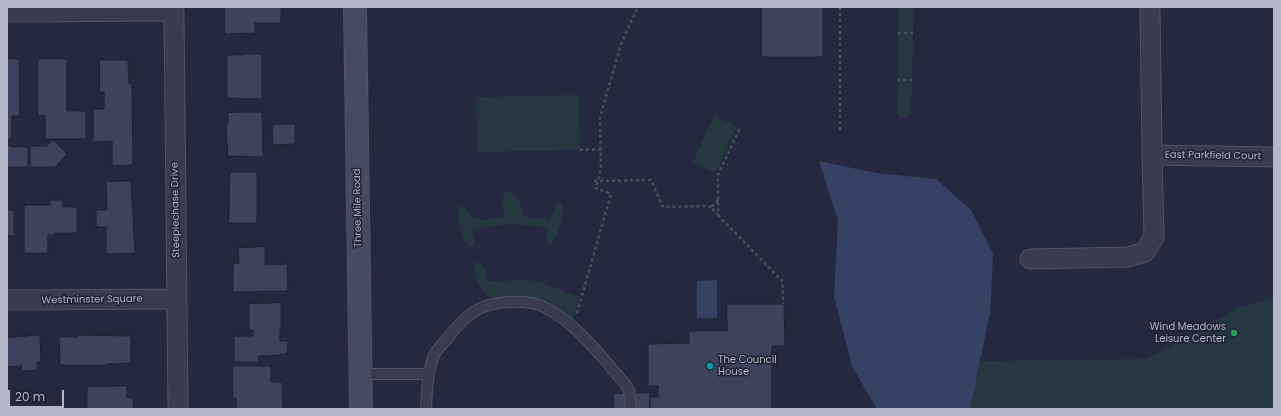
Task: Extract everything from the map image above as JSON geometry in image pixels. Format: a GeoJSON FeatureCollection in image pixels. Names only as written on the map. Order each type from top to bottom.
{"type":"FeatureCollection","features":[{"type":"Feature","properties":{"kind":"street","name":"Three Mile Road"},"geometry":{"type":"LineString","coordinates":[[355,7],[361,409]]}},
{"type":"Feature","properties":{"kind":"street"},"geometry":{"type":"LineString","coordinates":[[1150,7],[1152,155]]}},
{"type":"Feature","properties":{"kind":"street","name":"Steeplechase Drive"},"geometry":{"type":"LineString","coordinates":[[7,12],[174,11],[178,409]]}},
{"type":"Feature","properties":{"kind":"street","name":"East Parkfield Court"},"geometry":{"type":"LineString","coordinates":[[1030,259],[1128,257],[1145,252],[1154,237],[1152,155],[1274,157]]}},
{"type":"Feature","properties":{"kind":"street","name":"Westminster Square"},"geometry":{"type":"LineString","coordinates":[[7,300],[177,299]]}},
{"type":"Feature","properties":{"kind":"lane"},"geometry":{"type":"LineString","coordinates":[[426,409],[428,374],[435,353],[463,320],[476,310],[491,304],[511,301],[526,302],[547,308],[564,319],[581,335],[626,385],[630,396],[631,409]]}},
{"type":"Feature","properties":{"kind":"lane"},"geometry":{"type":"LineString","coordinates":[[360,374],[428,374]]}},
{"type":"Feature","properties":{"kind":"path"},"geometry":{"type":"LineString","coordinates":[[576,318],[611,194],[595,188],[601,168],[600,117],[622,41],[638,7]]}},
{"type":"Feature","properties":{"kind":"path"},"geometry":{"type":"LineString","coordinates":[[840,7],[840,130]]}},
{"type":"Feature","properties":{"kind":"path"},"geometry":{"type":"LineString","coordinates":[[898,33],[913,33]]}},
{"type":"Feature","properties":{"kind":"path"},"geometry":{"type":"LineString","coordinates":[[897,80],[913,80]]}},
{"type":"Feature","properties":{"kind":"path"},"geometry":{"type":"LineString","coordinates":[[718,214],[718,175],[738,130],[736,129]]}},
{"type":"Feature","properties":{"kind":"path"},"geometry":{"type":"LineString","coordinates":[[580,150],[600,149]]}},
{"type":"Feature","properties":{"kind":"path"},"geometry":{"type":"LineString","coordinates":[[594,181],[651,180],[663,207],[711,207],[783,282],[783,304]]}},
{"type":"Feature","properties":{"kind":"path"},"geometry":{"type":"LineString","coordinates":[[711,207],[718,200]]}},
{"type":"Feature","properties":{"kind":"shaded area"},"geometry":{"type":"Polygon","coordinates":[[[898,7],[914,7],[911,113],[909,116],[904,118],[899,117],[897,113],[898,7]]]}},
{"type":"Feature","properties":{"kind":"shaded area"},"geometry":{"type":"Polygon","coordinates":[[[579,95],[580,150],[477,152],[476,97],[579,95]]]}},
{"type":"Feature","properties":{"kind":"shaded area"},"geometry":{"type":"Polygon","coordinates":[[[714,115],[737,127],[716,173],[693,162],[714,115]]]}},
{"type":"Feature","properties":{"kind":"shaded area"},"geometry":{"type":"Polygon","coordinates":[[[507,191],[517,197],[523,215],[528,217],[549,220],[556,210],[557,201],[562,202],[563,212],[557,235],[552,244],[548,244],[546,230],[543,227],[510,224],[473,229],[472,232],[476,245],[472,247],[467,245],[460,225],[460,206],[464,207],[472,217],[479,220],[488,220],[504,216],[505,211],[501,202],[507,191]]]}},
{"type":"Feature","properties":{"kind":"shaded area"},"geometry":{"type":"Polygon","coordinates":[[[475,263],[481,263],[485,269],[488,281],[530,280],[543,283],[579,297],[573,319],[552,305],[538,299],[514,295],[489,297],[478,282],[475,272],[475,263]]]}},
{"type":"Feature","properties":{"kind":"shaded area","name":"Wind Meadows Leisure Center"},"geometry":{"type":"Polygon","coordinates":[[[1274,298],[1274,409],[970,409],[980,361],[1146,359],[1240,307],[1274,298]]]}},
{"type":"Feature","properties":{"kind":"water"},"geometry":{"type":"Polygon","coordinates":[[[819,161],[876,173],[936,179],[971,210],[993,254],[990,313],[970,409],[877,409],[852,366],[834,296],[838,220],[819,161]]]}},
{"type":"Feature","properties":{"kind":"water"},"geometry":{"type":"Polygon","coordinates":[[[717,280],[717,318],[697,318],[697,281],[717,280]]]}},
{"type":"Feature","properties":{"kind":"building"},"geometry":{"type":"Polygon","coordinates":[[[225,7],[281,7],[281,23],[255,23],[255,33],[225,34],[225,7]]]}},
{"type":"Feature","properties":{"kind":"building"},"geometry":{"type":"Polygon","coordinates":[[[762,7],[823,7],[823,57],[762,57],[762,7]]]}},
{"type":"Feature","properties":{"kind":"building"},"geometry":{"type":"Polygon","coordinates":[[[262,54],[262,99],[227,98],[227,55],[262,54]]]}},
{"type":"Feature","properties":{"kind":"building"},"geometry":{"type":"Polygon","coordinates":[[[7,59],[19,59],[20,116],[12,116],[12,139],[7,139],[7,59]]]}},
{"type":"Feature","properties":{"kind":"building"},"geometry":{"type":"Polygon","coordinates":[[[38,59],[67,59],[67,111],[86,111],[86,139],[45,139],[45,115],[38,116],[38,59]]]}},
{"type":"Feature","properties":{"kind":"building"},"geometry":{"type":"Polygon","coordinates":[[[100,60],[128,60],[129,84],[132,84],[133,165],[112,166],[112,141],[93,142],[93,109],[104,109],[104,92],[100,92],[100,60]]]}},
{"type":"Feature","properties":{"kind":"building"},"geometry":{"type":"Polygon","coordinates":[[[262,112],[263,157],[228,156],[226,127],[228,123],[228,113],[262,112]]]}},
{"type":"Feature","properties":{"kind":"building"},"geometry":{"type":"Polygon","coordinates":[[[295,124],[295,144],[273,145],[272,125],[295,124]]]}},
{"type":"Feature","properties":{"kind":"building"},"geometry":{"type":"Polygon","coordinates":[[[53,140],[67,154],[55,167],[30,167],[30,146],[46,146],[53,140]]]}},
{"type":"Feature","properties":{"kind":"building"},"geometry":{"type":"Polygon","coordinates":[[[7,144],[11,147],[28,147],[28,167],[7,167],[7,144]]]}},
{"type":"Feature","properties":{"kind":"building"},"geometry":{"type":"Polygon","coordinates":[[[230,172],[257,172],[257,223],[229,223],[230,172]]]}},
{"type":"Feature","properties":{"kind":"building"},"geometry":{"type":"Polygon","coordinates":[[[131,181],[135,253],[106,254],[106,227],[96,227],[96,210],[107,210],[106,182],[131,181]]]}},
{"type":"Feature","properties":{"kind":"building"},"geometry":{"type":"Polygon","coordinates":[[[50,200],[63,200],[63,207],[77,207],[77,233],[55,233],[55,235],[48,235],[48,253],[24,253],[24,205],[50,205],[50,200]]]}},
{"type":"Feature","properties":{"kind":"building"},"geometry":{"type":"Polygon","coordinates":[[[7,210],[14,210],[14,236],[7,236],[7,210]]]}},
{"type":"Feature","properties":{"kind":"building"},"geometry":{"type":"Polygon","coordinates":[[[265,247],[265,265],[287,264],[288,291],[233,292],[233,264],[239,263],[238,248],[265,247]]]}},
{"type":"Feature","properties":{"kind":"building"},"geometry":{"type":"Polygon","coordinates":[[[281,303],[280,341],[288,341],[287,354],[259,356],[258,362],[234,362],[234,336],[253,336],[253,330],[249,330],[249,304],[281,303]]]}},
{"type":"Feature","properties":{"kind":"building","name":"The Council House"},"geometry":{"type":"Polygon","coordinates":[[[727,304],[784,304],[785,346],[772,346],[772,409],[650,409],[650,397],[658,397],[658,386],[648,386],[648,344],[689,343],[689,331],[727,331],[727,304]]]}},
{"type":"Feature","properties":{"kind":"building"},"geometry":{"type":"Polygon","coordinates":[[[40,335],[41,362],[37,362],[37,370],[22,371],[22,366],[7,367],[7,338],[40,335]]]}},
{"type":"Feature","properties":{"kind":"building"},"geometry":{"type":"Polygon","coordinates":[[[77,335],[131,336],[131,363],[107,365],[60,365],[59,337],[77,337],[77,335]]]}},
{"type":"Feature","properties":{"kind":"building"},"geometry":{"type":"Polygon","coordinates":[[[233,366],[271,366],[271,382],[282,382],[283,409],[236,409],[236,398],[233,398],[233,366]]]}},
{"type":"Feature","properties":{"kind":"building"},"geometry":{"type":"Polygon","coordinates":[[[127,386],[127,398],[133,397],[134,409],[87,409],[87,387],[127,386]]]}},
{"type":"Feature","properties":{"kind":"building"},"geometry":{"type":"Polygon","coordinates":[[[650,393],[650,409],[614,409],[613,394],[650,393]]]}},
{"type":"Feature","properties":{"kind":"place","name":"Wind Meadows Leisure Center"},"geometry":{"type":"Point","coordinates":[1234,333]}},
{"type":"Feature","properties":{"kind":"place","name":"The Council House"},"geometry":{"type":"Point","coordinates":[710,366]}}]}
